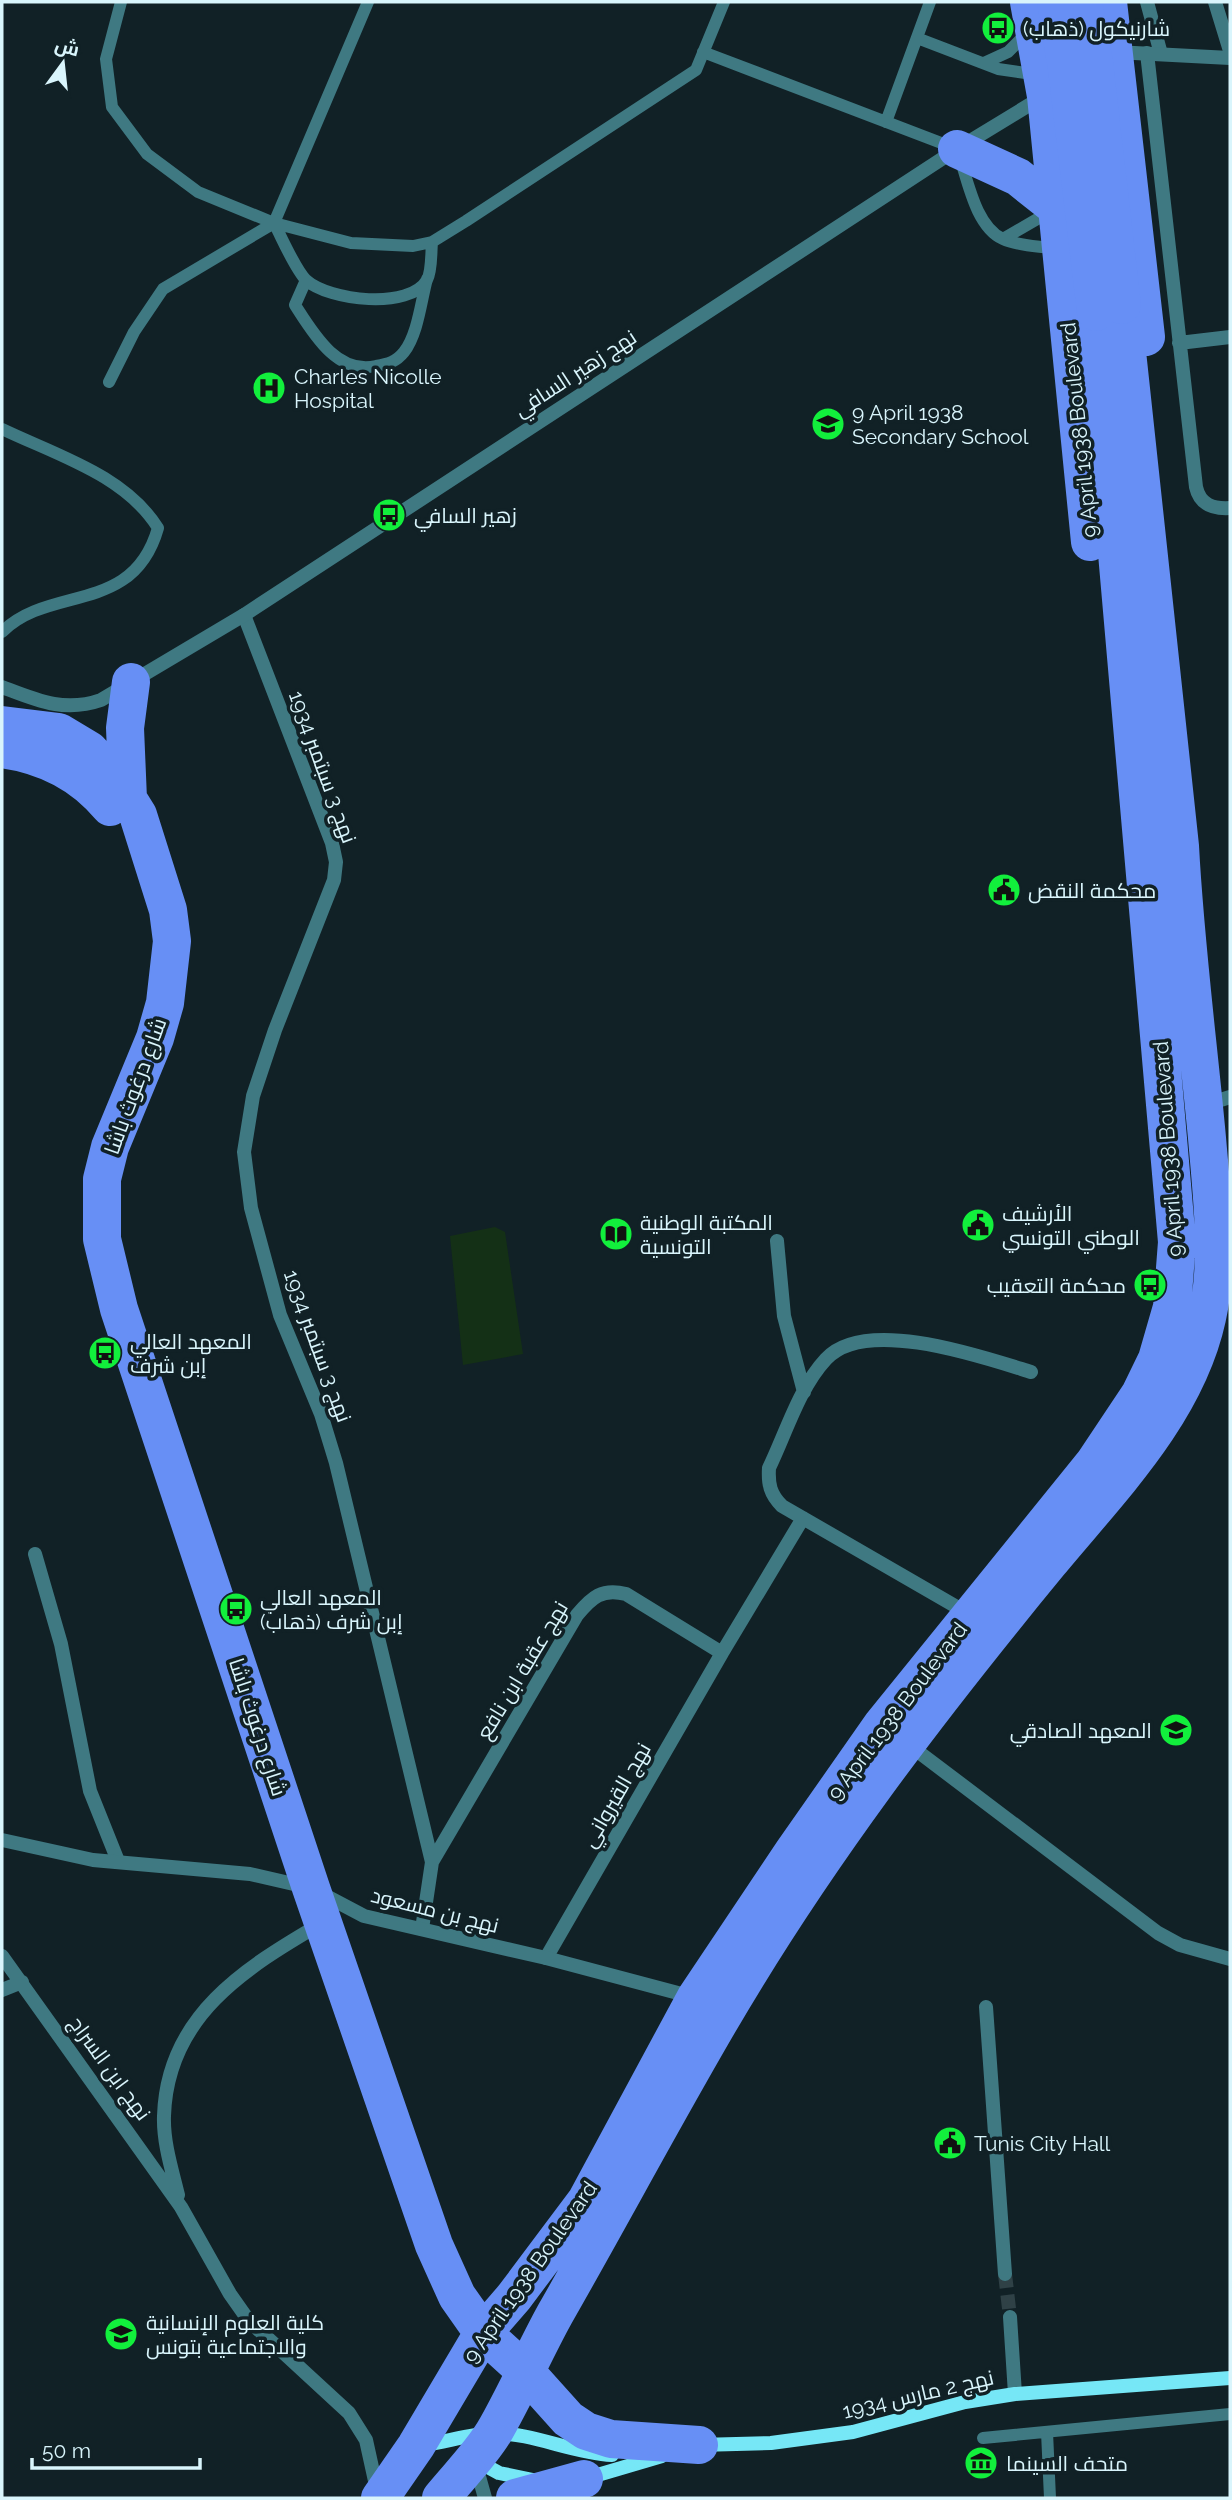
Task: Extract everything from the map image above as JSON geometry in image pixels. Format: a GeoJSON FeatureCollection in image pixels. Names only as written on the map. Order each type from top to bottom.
{"type":"FeatureCollection","features":[{"type":"Feature","properties":{"kind":"main road","name":"9 April 1938 Boulevard"},"geometry":{"type":"LineString","coordinates":[[1083,2],[1094,63],[1109,309],[1162,851]]}},
{"type":"Feature","properties":{"kind":"main road","name":"9 April 1938 Boulevard"},"geometry":{"type":"LineString","coordinates":[[379,2498],[460,2443],[505,2352],[683,2055],[696,1997],[894,1733],[983,1622],[1140,1394],[1157,1359],[1172,1307],[1177,1242],[1162,851],[1167,541],[1141,52],[1108,2]]}},
{"type":"Feature","properties":{"kind":"main road","name":"9 April 1938 Boulevard"},"geometry":{"type":"LineString","coordinates":[[1037,10],[1067,69],[1109,309]]}},
{"type":"Feature","properties":{"kind":"main road","name":"9 April 1938 Boulevard"},"geometry":{"type":"LineString","coordinates":[[983,1622],[1128,1466],[1177,1400],[1207,1318],[1214,1250],[1217,1101],[1185,933],[1162,851],[1092,566],[1037,10]]}},
{"type":"Feature","properties":{"kind":"main road"},"geometry":{"type":"LineString","coordinates":[[1037,10],[1072,39],[1141,52]]}},
{"type":"Feature","properties":{"kind":"main road"},"geometry":{"type":"LineString","coordinates":[[957,149],[1018,177],[1057,208]]}},
{"type":"Feature","properties":{"kind":"main road"},"geometry":{"type":"LineString","coordinates":[[128,799],[125,740],[131,682]]}},
{"type":"Feature","properties":{"kind":"main road","name":"شارع درغوث باشا"},"geometry":{"type":"LineString","coordinates":[[17,738],[59,732],[89,750],[115,778],[138,815],[168,910],[172,941],[170,973],[155,1038],[110,1147],[102,1179],[102,1239],[119,1309],[434,2245],[457,2296],[568,2419],[597,2436],[649,2443],[699,2445]]}},
{"type":"Feature","properties":{"kind":"main road","name":"شارع درغوث باشا"},"geometry":{"type":"LineString","coordinates":[[17,738],[74,774],[99,794],[150,854]]}},
{"type":"Feature","properties":{"kind":"main road","name":"9 April 1938 Boulevard"},"geometry":{"type":"LineString","coordinates":[[441,2498],[460,2443],[586,2200],[683,2055],[786,1911],[894,1733]]}},
{"type":"Feature","properties":{"kind":"main road","name":"نهج 2 مارس 1934"},"geometry":{"type":"LineString","coordinates":[[460,2443],[598,2454],[644,2453],[699,2445],[771,2442],[853,2432],[965,2402],[1015,2394],[1230,2378]]}},
{"type":"Feature","properties":{"kind":"main road"},"geometry":{"type":"LineString","coordinates":[[408,2498],[460,2443]]}},
{"type":"Feature","properties":{"kind":"main road","name":"نهج 2 مارس 1934"},"geometry":{"type":"LineString","coordinates":[[460,2443],[487,2469],[514,2479],[584,2479],[699,2445]]}},
{"type":"Feature","properties":{"kind":"main road"},"geometry":{"type":"LineString","coordinates":[[515,2498],[584,2479]]}},
{"type":"Feature","properties":{"kind":"street"},"geometry":{"type":"LineString","coordinates":[[1147,2],[1141,52],[1197,493],[1210,506],[1230,508]]}},
{"type":"Feature","properties":{"kind":"street"},"geometry":{"type":"LineString","coordinates":[[1215,2],[1230,51]]}},
{"type":"Feature","properties":{"kind":"street"},"geometry":{"type":"LineString","coordinates":[[1141,52],[1230,58]]}},
{"type":"Feature","properties":{"kind":"street","name":"نهج زهير السافي"},"geometry":{"type":"LineString","coordinates":[[17,738],[131,682],[244,615],[957,149],[1043,85],[1141,52]]}},
{"type":"Feature","properties":{"kind":"street"},"geometry":{"type":"LineString","coordinates":[[1179,343],[1230,337]]}},
{"type":"Feature","properties":{"kind":"street","name":"نهج 3 سبتمبر 1934"},"geometry":{"type":"LineString","coordinates":[[244,615],[332,843],[336,862],[330,891],[275,1030],[253,1096],[244,1152],[251,1208],[280,1315],[321,1414],[336,1463],[432,1862]]}},
{"type":"Feature","properties":{"kind":"street"},"geometry":{"type":"LineString","coordinates":[[2,687],[17,738]]}},
{"type":"Feature","properties":{"kind":"street"},"geometry":{"type":"LineString","coordinates":[[777,1241],[784,1316],[804,1392]]}},
{"type":"Feature","properties":{"kind":"street"},"geometry":{"type":"LineString","coordinates":[[983,1622],[803,1518],[773,1497],[768,1482],[769,1468],[804,1392],[826,1359],[846,1344],[877,1339],[970,1352],[1031,1372]]}},
{"type":"Feature","properties":{"kind":"street"},"geometry":{"type":"LineString","coordinates":[[722,1653],[803,1518]]}},
{"type":"Feature","properties":{"kind":"street"},"geometry":{"type":"LineString","coordinates":[[35,1554],[61,1644],[90,1791],[118,1861]]}},
{"type":"Feature","properties":{"kind":"street","name":"نهج عقبة ابن نافع"},"geometry":{"type":"LineString","coordinates":[[422,1929],[432,1862],[577,1615],[594,1596],[614,1591],[626,1594],[722,1653]]}},
{"type":"Feature","properties":{"kind":"street","name":"نهج القيرواني"},"geometry":{"type":"LineString","coordinates":[[547,1958],[722,1653]]}},
{"type":"Feature","properties":{"kind":"street"},"geometry":{"type":"LineString","coordinates":[[894,1733],[1158,1933],[1180,1945],[1230,1959]]}},
{"type":"Feature","properties":{"kind":"street","name":"نهج بن مسعود"},"geometry":{"type":"LineString","coordinates":[[2,1840],[48,1852],[250,1874],[318,1905],[547,1958],[696,1997]]}},
{"type":"Feature","properties":{"kind":"street","name":"نهج ابن السراج"},"geometry":{"type":"LineString","coordinates":[[181,2207],[170,2162],[164,2118],[167,2088],[182,2044],[220,1990],[264,1957],[318,1905]]}},
{"type":"Feature","properties":{"kind":"street","name":"نهج ابن السراج"},"geometry":{"type":"LineString","coordinates":[[2,1956],[181,2207],[249,2321],[349,2413],[366,2440],[379,2498]]}},
{"type":"Feature","properties":{"kind":"street"},"geometry":{"type":"LineString","coordinates":[[2,1990],[22,1982]]}},
{"type":"Feature","properties":{"kind":"street"},"geometry":{"type":"LineString","coordinates":[[986,2007],[1005,2274]]}},
{"type":"Feature","properties":{"kind":"street"},"geometry":{"type":"LineString","coordinates":[[1010,2317],[1015,2394]]}},
{"type":"Feature","properties":{"kind":"street"},"geometry":{"type":"LineString","coordinates":[[460,2443],[485,2498]]}},
{"type":"Feature","properties":{"kind":"lane"},"geometry":{"type":"LineString","coordinates":[[121,2],[106,59],[112,107],[147,154],[198,192],[274,223],[351,243],[413,246],[432,242],[696,70],[724,2]]}},
{"type":"Feature","properties":{"kind":"lane"},"geometry":{"type":"LineString","coordinates":[[109,382],[134,332],[163,289],[274,223],[368,2]]}},
{"type":"Feature","properties":{"kind":"lane"},"geometry":{"type":"LineString","coordinates":[[886,122],[929,2]]}},
{"type":"Feature","properties":{"kind":"lane"},"geometry":{"type":"LineString","coordinates":[[984,63],[1008,52],[1037,10]]}},
{"type":"Feature","properties":{"kind":"lane"},"geometry":{"type":"LineString","coordinates":[[916,38],[1043,85]]}},
{"type":"Feature","properties":{"kind":"lane"},"geometry":{"type":"LineString","coordinates":[[703,52],[957,149],[986,225],[1003,239],[1061,250]]}},
{"type":"Feature","properties":{"kind":"lane"},"geometry":{"type":"LineString","coordinates":[[1003,239],[1057,208]]}},
{"type":"Feature","properties":{"kind":"lane"},"geometry":{"type":"LineString","coordinates":[[274,223],[306,280],[333,295],[367,299],[410,296],[427,279]]}},
{"type":"Feature","properties":{"kind":"lane"},"geometry":{"type":"LineString","coordinates":[[306,280],[295,305],[318,342],[341,361],[366,369],[394,362],[406,350],[427,279],[432,242]]}},
{"type":"Feature","properties":{"kind":"lane"},"geometry":{"type":"LineString","coordinates":[[2,429],[110,481],[147,511],[158,528],[151,551],[114,587],[15,619],[2,632]]}},
{"type":"Feature","properties":{"kind":"lane"},"geometry":{"type":"LineString","coordinates":[[983,2438],[1230,2414]]}},
{"type":"Feature","properties":{"kind":"lane"},"geometry":{"type":"LineString","coordinates":[[1047,2432],[1049,2498]]}},
{"type":"Feature","properties":{"kind":"green space"},"geometry":{"type":"Polygon","coordinates":[[[495,1227],[505,1232],[523,1354],[463,1365],[450,1236],[495,1227]]]}},
{"type":"Feature","properties":{"kind":"tunnel"},"geometry":{"type":"LineString","coordinates":[[1005,2274],[1010,2317]]}},
{"type":"Feature","properties":{"kind":"place","name":"شارنيكول (ذهاب)"},"geometry":{"type":"Point","coordinates":[998,28]}},
{"type":"Feature","properties":{"kind":"place","name":"Charles Nicolle Hospital"},"geometry":{"type":"Point","coordinates":[269,388]}},
{"type":"Feature","properties":{"kind":"place","name":"9 April 1938 Secondary School"},"geometry":{"type":"Point","coordinates":[828,424]}},
{"type":"Feature","properties":{"kind":"place","name":"زهير السافي"},"geometry":{"type":"Point","coordinates":[389,515]}},
{"type":"Feature","properties":{"kind":"place","name":"محكمة النقض"},"geometry":{"type":"Point","coordinates":[1004,890]}},
{"type":"Feature","properties":{"kind":"place","name":"الأرشيف الوطني التونسي"},"geometry":{"type":"Point","coordinates":[978,1225]}},
{"type":"Feature","properties":{"kind":"place","name":"المكتبة الوطنية التونسية"},"geometry":{"type":"Point","coordinates":[616,1234]}},
{"type":"Feature","properties":{"kind":"place","name":"محكمة التعقيب"},"geometry":{"type":"Point","coordinates":[1150,1285]}},
{"type":"Feature","properties":{"kind":"place","name":"المعهد العالي إبن شرف"},"geometry":{"type":"Point","coordinates":[105,1353]}},
{"type":"Feature","properties":{"kind":"place","name":"المعهد العالي إبن شرف (ذهاب)"},"geometry":{"type":"Point","coordinates":[236,1609]}},
{"type":"Feature","properties":{"kind":"place","name":"المعهد الصادقي"},"geometry":{"type":"Point","coordinates":[1176,1730]}},
{"type":"Feature","properties":{"kind":"place","name":"Tunis City Hall"},"geometry":{"type":"Point","coordinates":[950,2143]}},
{"type":"Feature","properties":{"kind":"place","name":"كلية العلوم الإنسانية والاجتماعية بتونس"},"geometry":{"type":"Point","coordinates":[121,2334]}},
{"type":"Feature","properties":{"kind":"place","name":"متحف السينما"},"geometry":{"type":"Point","coordinates":[981,2463]}}]}
